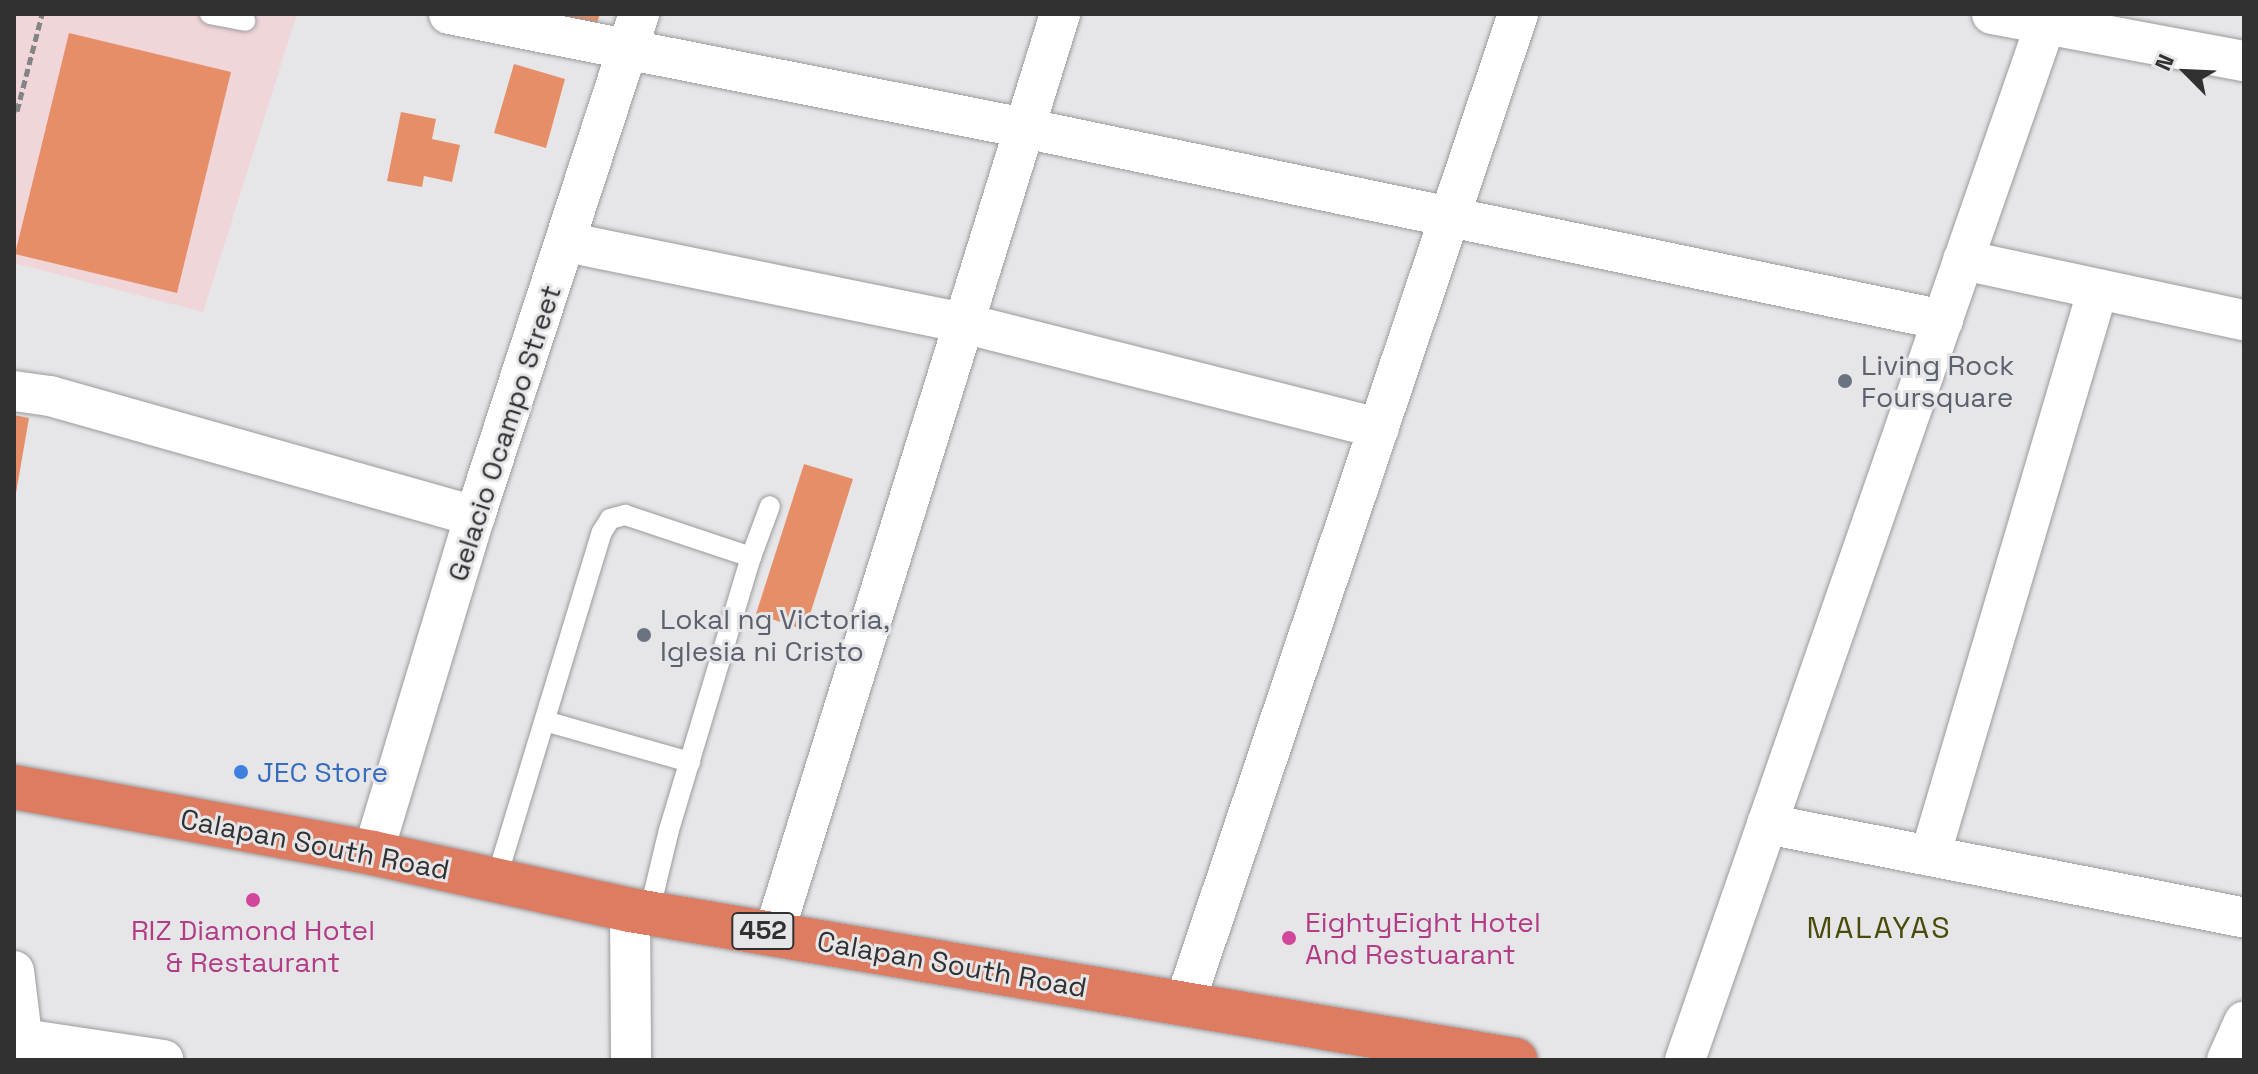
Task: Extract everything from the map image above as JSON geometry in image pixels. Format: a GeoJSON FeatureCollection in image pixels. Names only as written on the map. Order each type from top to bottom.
{"type":"FeatureCollection","features":[{"type":"Feature","properties":{"kind":"highway","name":"Calapan South Road"},"geometry":{"type":"LineString","coordinates":[[14,787],[373,853],[640,912],[1184,1005],[1409,1051],[1515,1060]]}},
{"type":"Feature","properties":{"kind":"street"},"geometry":{"type":"LineString","coordinates":[[449,14],[633,32],[1024,128],[1943,320]]}},
{"type":"Feature","properties":{"kind":"street"},"geometry":{"type":"LineString","coordinates":[[774,933],[1060,14]]}},
{"type":"Feature","properties":{"kind":"street"},"geometry":{"type":"LineString","coordinates":[[1184,1005],[1518,14]]}},
{"type":"Feature","properties":{"kind":"street"},"geometry":{"type":"LineString","coordinates":[[1992,14],[2047,19],[2244,61]]}},
{"type":"Feature","properties":{"kind":"street"},"geometry":{"type":"LineString","coordinates":[[1685,1060],[2047,19]]}},
{"type":"Feature","properties":{"kind":"street","name":"Gelacio Ocampo Street"},"geometry":{"type":"LineString","coordinates":[[373,853],[475,516],[633,32]]}},
{"type":"Feature","properties":{"kind":"street"},"geometry":{"type":"LineString","coordinates":[[566,242],[963,323],[1379,428]]}},
{"type":"Feature","properties":{"kind":"street"},"geometry":{"type":"LineString","coordinates":[[1963,260],[2244,320]]}},
{"type":"Feature","properties":{"kind":"street"},"geometry":{"type":"LineString","coordinates":[[1930,856],[2098,289]]}},
{"type":"Feature","properties":{"kind":"street"},"geometry":{"type":"LineString","coordinates":[[14,391],[50,396],[475,516]]}},
{"type":"Feature","properties":{"kind":"street"},"geometry":{"type":"LineString","coordinates":[[1767,824],[2244,918]]}},
{"type":"Feature","properties":{"kind":"street"},"geometry":{"type":"LineString","coordinates":[[631,1060],[640,912]]}},
{"type":"Feature","properties":{"kind":"street"},"geometry":{"type":"LineString","coordinates":[[14,971],[24,1049],[163,1060]]}},
{"type":"Feature","properties":{"kind":"street"},"geometry":{"type":"LineString","coordinates":[[2227,1060],[2244,1022]]}},
{"type":"Feature","properties":{"kind":"lane"},"geometry":{"type":"LineString","coordinates":[[210,14],[245,21]]}},
{"type":"Feature","properties":{"kind":"lane"},"geometry":{"type":"LineString","coordinates":[[640,912],[690,762],[751,557],[770,506]]}},
{"type":"Feature","properties":{"kind":"lane"},"geometry":{"type":"LineString","coordinates":[[496,880],[602,532],[610,519],[625,515],[751,557]]}},
{"type":"Feature","properties":{"kind":"lane"},"geometry":{"type":"LineString","coordinates":[[545,721],[690,762]]}},
{"type":"Feature","properties":{"kind":"path"},"geometry":{"type":"LineString","coordinates":[[14,110],[17,111],[42,14]]}},
{"type":"Feature","properties":{"kind":"shaded area"},"geometry":{"type":"Polygon","coordinates":[[[14,14],[297,14],[203,312],[14,263],[14,14]]]}},
{"type":"Feature","properties":{"kind":"building"},"geometry":{"type":"Polygon","coordinates":[[[547,14],[600,14],[595,29],[547,14]]]}},
{"type":"Feature","properties":{"kind":"building"},"geometry":{"type":"Polygon","coordinates":[[[69,33],[231,72],[177,293],[15,254],[69,33]]]}},
{"type":"Feature","properties":{"kind":"building"},"geometry":{"type":"Polygon","coordinates":[[[514,64],[565,79],[546,148],[494,133],[514,64]]]}},
{"type":"Feature","properties":{"kind":"building"},"geometry":{"type":"Polygon","coordinates":[[[401,112],[436,119],[432,139],[460,145],[452,182],[424,176],[422,187],[387,181],[401,112]]]}},
{"type":"Feature","properties":{"kind":"building"},"geometry":{"type":"Polygon","coordinates":[[[14,415],[29,418],[16,493],[14,492],[14,415]]]}},
{"type":"Feature","properties":{"kind":"building"},"geometry":{"type":"Polygon","coordinates":[[[804,464],[853,479],[805,630],[756,614],[804,464]]]}},
{"type":"Feature","properties":{"kind":"place","name":"Living Rock Foursquare"},"geometry":{"type":"Point","coordinates":[1845,381]}},
{"type":"Feature","properties":{"kind":"place","name":"Lokal ng Victoria, Iglesia ni Cristo"},"geometry":{"type":"Point","coordinates":[644,635]}},
{"type":"Feature","properties":{"kind":"place","name":"JEC Store"},"geometry":{"type":"Point","coordinates":[241,772]}},
{"type":"Feature","properties":{"kind":"place","name":"RIZ Diamond Hotel & Restaurant"},"geometry":{"type":"Point","coordinates":[253,900]}},
{"type":"Feature","properties":{"kind":"place","name":"EightyEight Hotel And Restuarant"},"geometry":{"type":"Point","coordinates":[1289,938]}},
{"type":"Feature","properties":{"kind":"district","name":"MALAYAS"},"geometry":{"type":"Point","coordinates":[1879,928]}}]}
